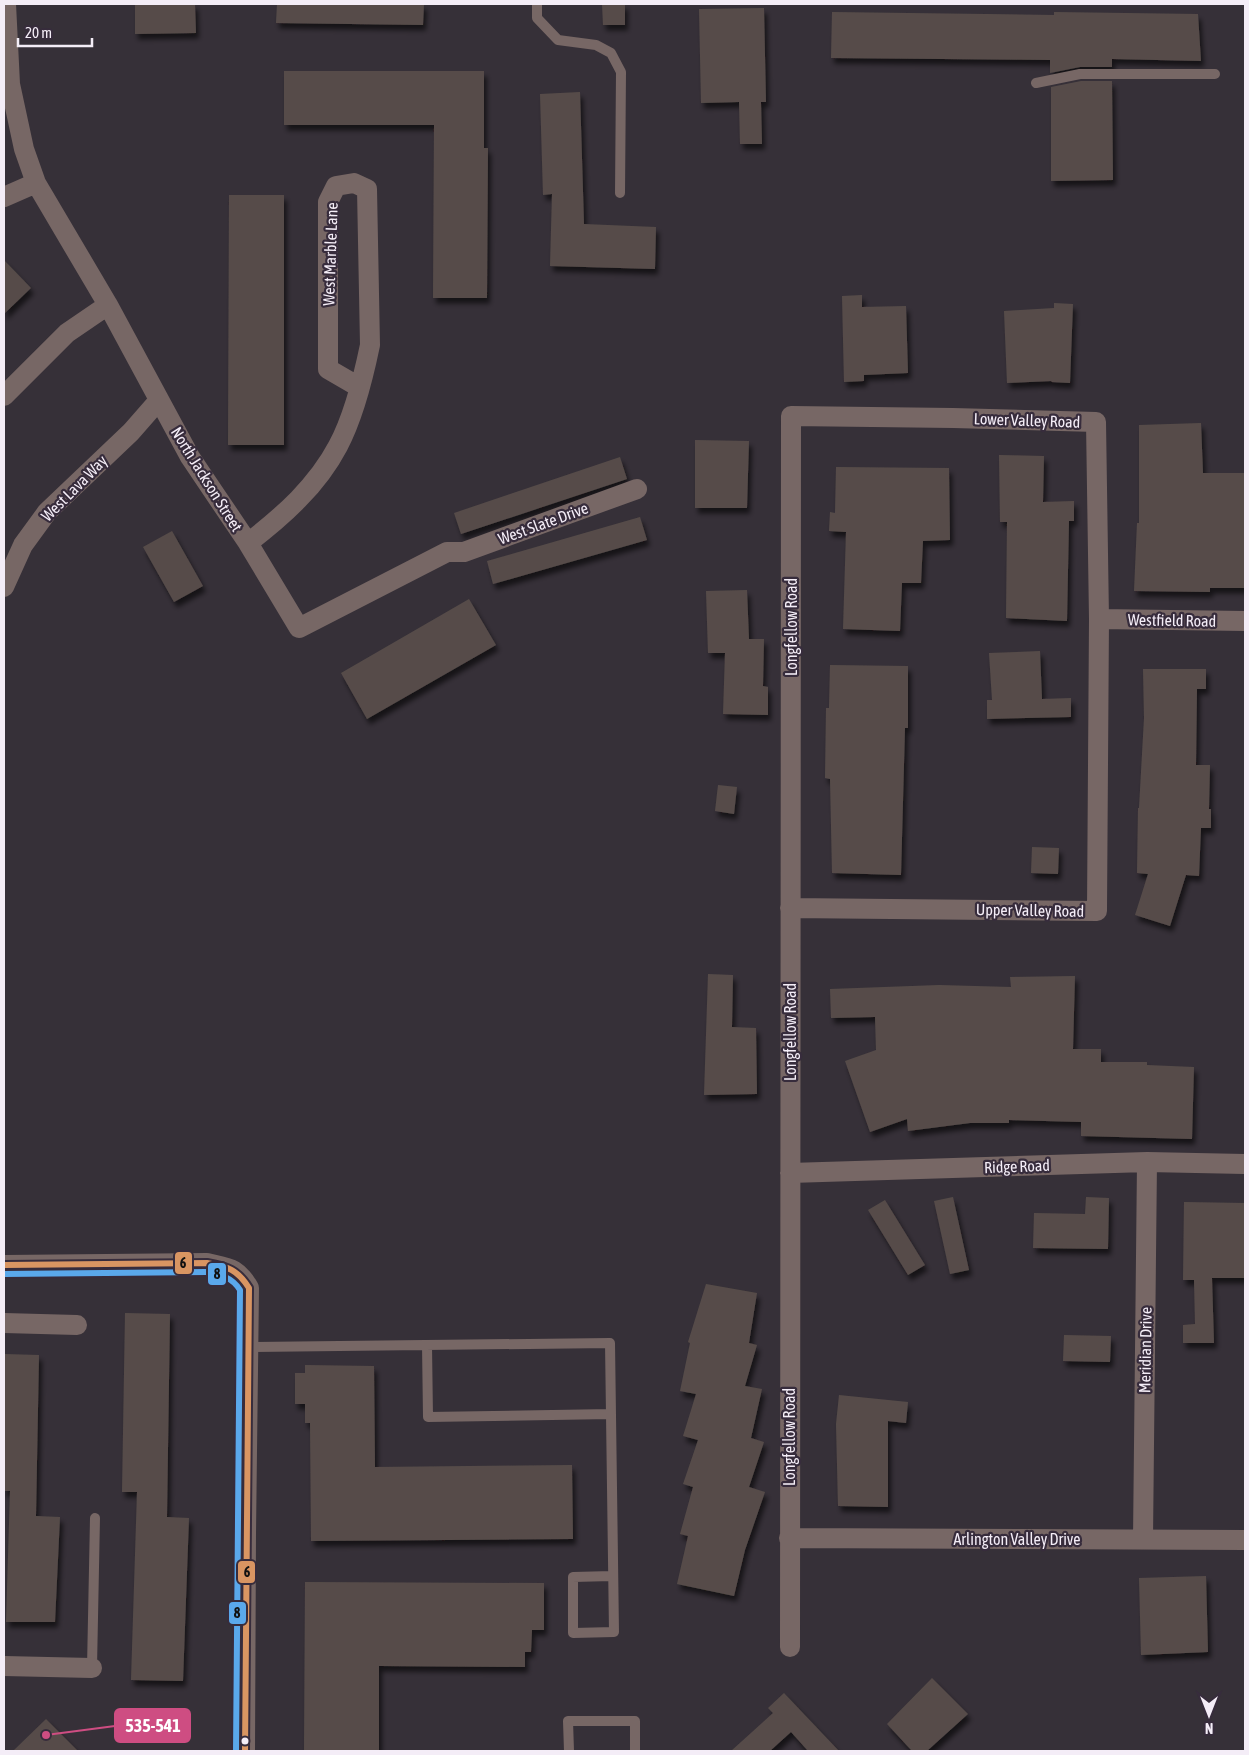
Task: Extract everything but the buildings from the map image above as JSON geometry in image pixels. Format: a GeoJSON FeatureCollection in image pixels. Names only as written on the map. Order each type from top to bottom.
{"type":"FeatureCollection","features":[{"type":"Feature","properties":{"kind":"street","name":"North Jackson Street"},"geometry":{"type":"LineString","coordinates":[[6,4],[10,84],[24,149],[36,183],[108,305],[190,457],[248,543],[299,628],[447,552]]}},
{"type":"Feature","properties":{"kind":"street"},"geometry":{"type":"LineString","coordinates":[[4,197],[36,183]]}},
{"type":"Feature","properties":{"kind":"street","name":"West Marble Lane"},"geometry":{"type":"LineString","coordinates":[[248,543],[268,528],[308,490],[338,447],[349,423],[359,387],[370,345],[367,189],[354,183],[336,186],[328,202],[328,369],[359,387]]}},
{"type":"Feature","properties":{"kind":"street"},"geometry":{"type":"LineString","coordinates":[[4,396],[67,333],[108,305]]}},
{"type":"Feature","properties":{"kind":"street","name":"West Lava Way"},"geometry":{"type":"LineString","coordinates":[[4,587],[23,545],[47,512],[131,432],[159,400]]}},
{"type":"Feature","properties":{"kind":"street","name":"Lower Valley Road"},"geometry":{"type":"LineString","coordinates":[[791,416],[1096,422],[1099,619]]}},
{"type":"Feature","properties":{"kind":"street","name":"Longfellow Road"},"geometry":{"type":"LineString","coordinates":[[790,1647],[791,416]]}},
{"type":"Feature","properties":{"kind":"street","name":"West Slate Drive"},"geometry":{"type":"LineString","coordinates":[[447,552],[464,552],[637,489]]}},
{"type":"Feature","properties":{"kind":"street","name":"Westfield Road"},"geometry":{"type":"LineString","coordinates":[[1099,619],[1245,620]]}},
{"type":"Feature","properties":{"kind":"street","name":"Upper Valley Road"},"geometry":{"type":"LineString","coordinates":[[790,908],[1097,911],[1099,619]]}},
{"type":"Feature","properties":{"kind":"street","name":"Ridge Road"},"geometry":{"type":"LineString","coordinates":[[790,1173],[1147,1162],[1245,1164]]}},
{"type":"Feature","properties":{"kind":"street","name":"Meridian Drive"},"geometry":{"type":"LineString","coordinates":[[1143,1539],[1147,1162]]}},
{"type":"Feature","properties":{"kind":"street"},"geometry":{"type":"LineString","coordinates":[[4,1264],[207,1263],[231,1268],[242,1276],[249,1288],[245,1751]]}},
{"type":"Feature","properties":{"kind":"street"},"geometry":{"type":"LineString","coordinates":[[4,1323],[77,1325]]}},
{"type":"Feature","properties":{"kind":"street","name":"Arlington Valley Drive"},"geometry":{"type":"LineString","coordinates":[[789,1538],[1245,1540]]}},
{"type":"Feature","properties":{"kind":"street"},"geometry":{"type":"LineString","coordinates":[[4,1666],[92,1668]]}},
{"type":"Feature","properties":{"kind":"lane"},"geometry":{"type":"LineString","coordinates":[[537,4],[537,18],[558,40],[596,45],[612,53],[621,72],[620,193]]}},
{"type":"Feature","properties":{"kind":"lane"},"geometry":{"type":"LineString","coordinates":[[1036,83],[1080,74],[1215,74]]}},
{"type":"Feature","properties":{"kind":"lane"},"geometry":{"type":"LineString","coordinates":[[249,1347],[610,1343],[614,1632],[574,1633],[573,1577],[612,1576]]}},
{"type":"Feature","properties":{"kind":"lane"},"geometry":{"type":"LineString","coordinates":[[427,1345],[428,1417],[610,1414]]}},
{"type":"Feature","properties":{"kind":"lane"},"geometry":{"type":"LineString","coordinates":[[92,1668],[95,1518]]}},
{"type":"Feature","properties":{"kind":"lane"},"geometry":{"type":"LineString","coordinates":[[569,1751],[568,1721],[635,1721],[635,1751]]}},
{"type":"Feature","properties":{"kind":"transit line","name":"6"},"geometry":{"type":"LineString","coordinates":[[4,1265],[207,1263],[231,1270],[249,1288],[245,1751]]}},
{"type":"Feature","properties":{"kind":"transit line","name":"8"},"geometry":{"type":"LineString","coordinates":[[4,1274],[206,1272],[230,1279],[240,1290],[236,1751]]}},
{"type":"Feature","properties":{"kind":"place","name":"535-541"},"geometry":{"type":"Point","coordinates":[46,1735]}}]}
